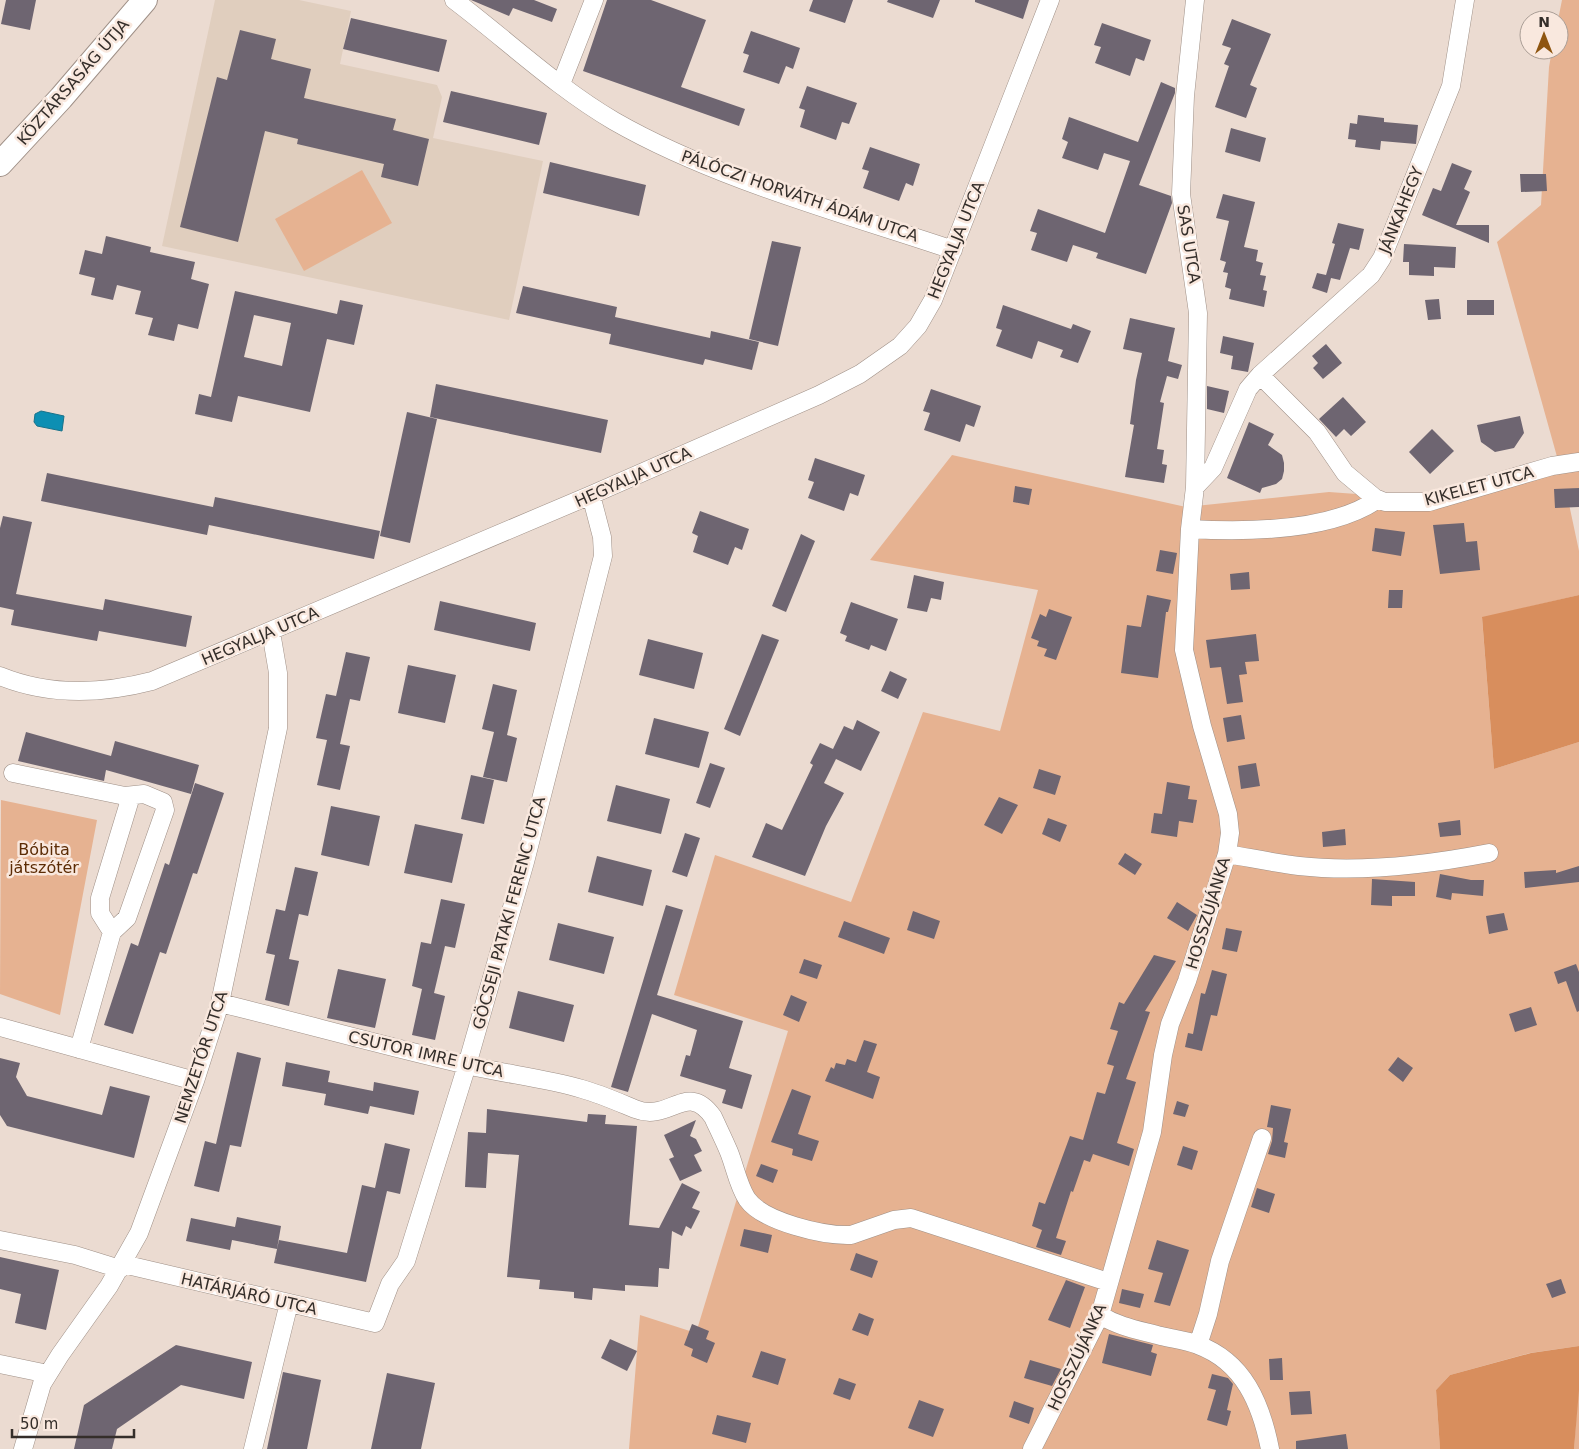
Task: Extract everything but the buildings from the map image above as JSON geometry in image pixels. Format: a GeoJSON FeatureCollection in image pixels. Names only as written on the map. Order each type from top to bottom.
{"type":"FeatureCollection","features":[{"type":"Feature","properties":{"kind":"street","name":"KÖZTÁRSASÁG ÚTJA"},"geometry":{"type":"LineString","coordinates":[[0,164],[61,98],[145,0]]}},
{"type":"Feature","properties":{"kind":"street","name":"PÁLÓCZI HORVÁTH ÁDÁM UTCA"},"geometry":{"type":"LineString","coordinates":[[454,0],[473,6],[561,84],[613,120],[684,156],[757,184],[954,250]]}},
{"type":"Feature","properties":{"kind":"street"},"geometry":{"type":"LineString","coordinates":[[561,84],[594,0]]}},
{"type":"Feature","properties":{"kind":"street","name":"HEGYALJA UTCA"},"geometry":{"type":"LineString","coordinates":[[0,676],[34,687],[59,691],[126,688],[178,672],[591,495],[818,395],[879,362],[905,341],[927,313],[954,250],[1050,0]]}},
{"type":"Feature","properties":{"kind":"street","name":"SAS UTCA"},"geometry":{"type":"LineString","coordinates":[[1195,0],[1185,96],[1181,194],[1198,312],[1195,488]]}},
{"type":"Feature","properties":{"kind":"street","name":"JÁNKAHEGY"},"geometry":{"type":"LineString","coordinates":[[1260,375],[1371,275],[1382,258],[1451,86],[1465,0]]}},
{"type":"Feature","properties":{"kind":"street"},"geometry":{"type":"LineString","coordinates":[[1195,488],[1213,468],[1248,389],[1260,375]]}},
{"type":"Feature","properties":{"kind":"street","name":"KIKELET UTCA"},"geometry":{"type":"LineString","coordinates":[[1260,375],[1317,432],[1345,473],[1378,499],[1401,503],[1429,502],[1552,466],[1579,462]]}},
{"type":"Feature","properties":{"kind":"street","name":"HOSSZÚJÁNKA"},"geometry":{"type":"LineString","coordinates":[[1032,1449],[1100,1315],[1152,1132],[1163,1055],[1170,1024],[1187,981],[1227,854],[1230,833],[1228,814],[1202,726],[1184,650],[1190,529],[1195,488]]}},
{"type":"Feature","properties":{"kind":"street","name":"GÖCSEJI PATAKI FERENC UTCA"},"geometry":{"type":"LineString","coordinates":[[376,1323],[390,1284],[406,1261],[467,1065],[525,862],[600,571],[604,547],[591,495]]}},
{"type":"Feature","properties":{"kind":"street"},"geometry":{"type":"LineString","coordinates":[[1190,529],[1225,531],[1270,529],[1312,524],[1349,515],[1364,509],[1378,499]]}},
{"type":"Feature","properties":{"kind":"street","name":"NEMZETŐR UTCA"},"geometry":{"type":"LineString","coordinates":[[22,1449],[36,1400],[48,1374],[121,1267],[139,1233],[161,1178],[220,1003],[278,728],[278,673],[271,632]]}},
{"type":"Feature","properties":{"kind":"street"},"geometry":{"type":"LineString","coordinates":[[13,773],[92,790],[131,796],[144,794],[163,802],[165,810],[127,918],[112,932],[79,1049]]}},
{"type":"Feature","properties":{"kind":"street"},"geometry":{"type":"LineString","coordinates":[[112,932],[100,913],[100,898],[131,796]]}},
{"type":"Feature","properties":{"kind":"street"},"geometry":{"type":"LineString","coordinates":[[1227,854],[1300,866],[1368,868],[1428,865],[1489,853]]}},
{"type":"Feature","properties":{"kind":"street","name":"CSUTOR IMRE UTCA"},"geometry":{"type":"LineString","coordinates":[[220,1003],[467,1065],[582,1089],[647,1114],[663,1111],[682,1102],[702,1103],[712,1116],[748,1199],[762,1212],[777,1219],[817,1232],[851,1235],[894,1220],[912,1218],[1108,1282]]}},
{"type":"Feature","properties":{"kind":"street"},"geometry":{"type":"LineString","coordinates":[[0,1027],[195,1081]]}},
{"type":"Feature","properties":{"kind":"street"},"geometry":{"type":"LineString","coordinates":[[1198,1344],[1208,1314],[1220,1262],[1262,1138]]}},
{"type":"Feature","properties":{"kind":"street","name":"HATÁRJÁRÓ UTCA"},"geometry":{"type":"LineString","coordinates":[[0,1240],[75,1255],[121,1267],[376,1323]]}},
{"type":"Feature","properties":{"kind":"street"},"geometry":{"type":"LineString","coordinates":[[253,1449],[289,1303]]}},
{"type":"Feature","properties":{"kind":"street"},"geometry":{"type":"LineString","coordinates":[[1100,1315],[1116,1325],[1198,1344],[1226,1360],[1247,1383],[1261,1414],[1270,1449]]}},
{"type":"Feature","properties":{"kind":"street"},"geometry":{"type":"LineString","coordinates":[[0,1364],[48,1374]]}},
{"type":"Feature","properties":{"kind":"shaded area"},"geometry":{"type":"Polygon","coordinates":[[[215,0],[299,0],[351,11],[340,64],[437,85],[442,97],[433,138],[543,161],[509,320],[162,246],[215,0]]]}},
{"type":"Feature","properties":{"kind":"shaded area"},"geometry":{"type":"Polygon","coordinates":[[[1579,595],[1579,742],[1494,769],[1482,617],[1579,595]]]}},
{"type":"Feature","properties":{"kind":"shaded area"},"geometry":{"type":"Polygon","coordinates":[[[1579,1346],[1579,1390],[1574,1449],[1440,1449],[1436,1390],[1450,1375],[1531,1353],[1579,1346]]]}},
{"type":"Feature","properties":{"kind":"green space"},"geometry":{"type":"Polygon","coordinates":[[[1562,0],[1579,0],[1579,488],[1566,490],[1579,551],[1579,595],[1482,618],[1494,769],[1579,742],[1579,1346],[1530,1353],[1450,1375],[1436,1390],[1440,1449],[629,1449],[640,1315],[696,1333],[788,1031],[674,995],[715,855],[851,902],[923,712],[1000,731],[1038,590],[870,560],[952,455],[1186,507],[1329,492],[1425,499],[1561,471],[1497,242],[1541,205],[1550,60],[1569,60],[1569,10],[1560,10],[1562,0]]]}},
{"type":"Feature","properties":{"kind":"green space"},"geometry":{"type":"Polygon","coordinates":[[[362,170],[392,223],[304,271],[275,219],[362,170]]]}},
{"type":"Feature","properties":{"kind":"green space","name":"Bóbita játszótér"},"geometry":{"type":"Polygon","coordinates":[[[1,800],[97,820],[60,1015],[0,994],[1,800]]]}},
{"type":"Feature","properties":{"kind":"green space"},"geometry":{"type":"Polygon","coordinates":[[[1578,1391],[1579,1449],[1574,1449],[1578,1391]]]}},
{"type":"Feature","properties":{"kind":"water"},"geometry":{"type":"Polygon","coordinates":[[[41,411],[64,416],[62,431],[37,426],[34,422],[35,414],[41,411]]]}}]}
